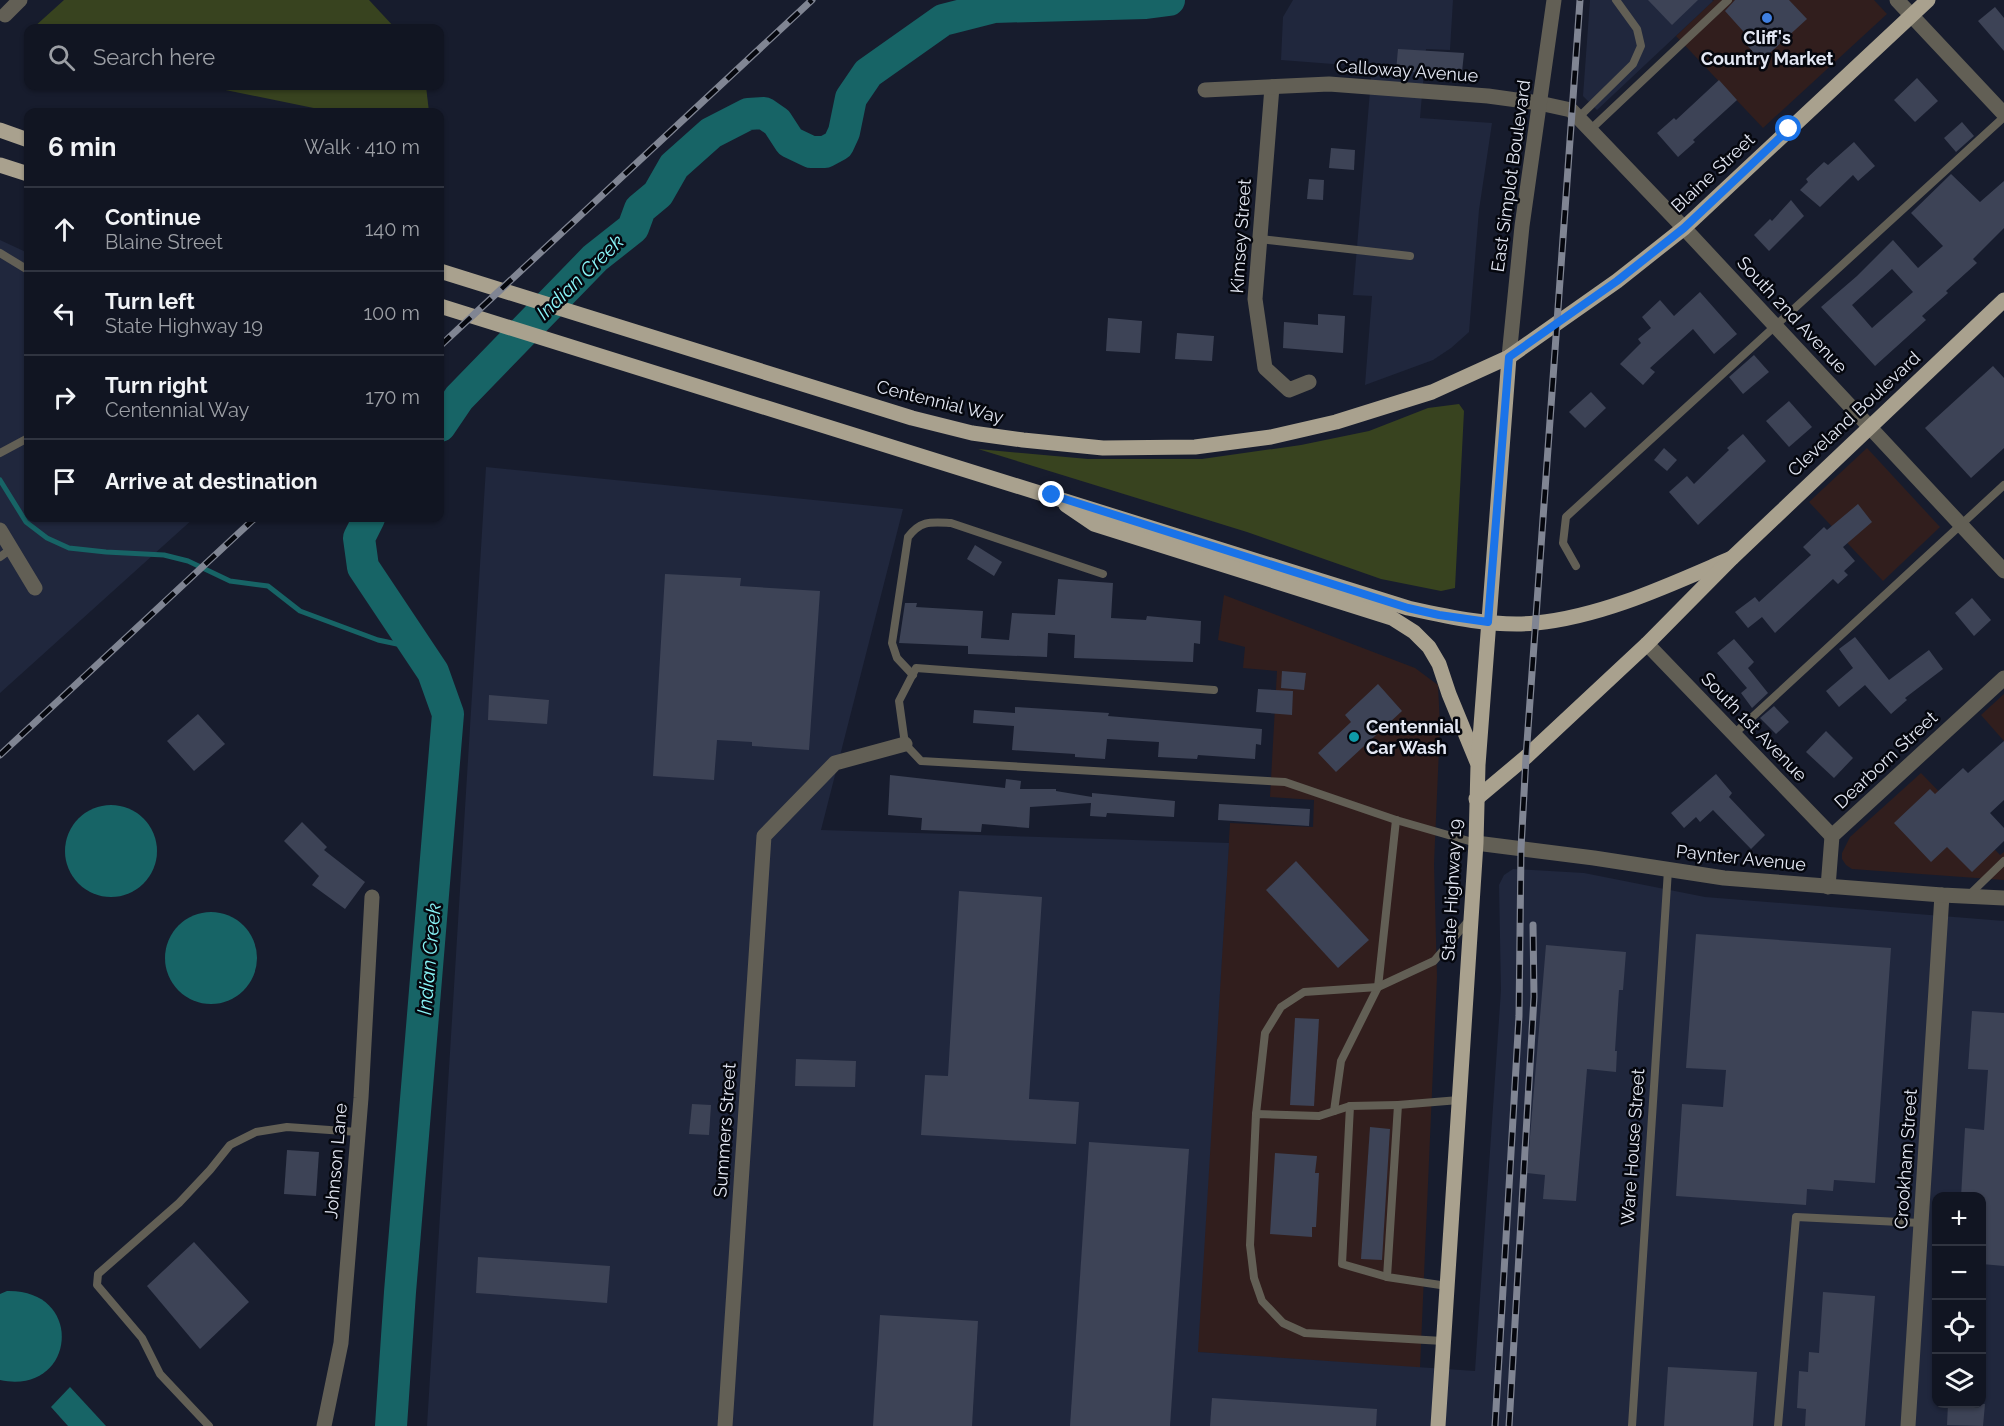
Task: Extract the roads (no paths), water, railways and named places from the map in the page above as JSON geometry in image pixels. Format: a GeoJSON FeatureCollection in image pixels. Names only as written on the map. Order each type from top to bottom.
{"type":"FeatureCollection","features":[{"type":"Feature","properties":{"kind":"main road","name":"Blaine Street"},"geometry":{"type":"LineString","coordinates":[[1509,357],[1617,281],[1684,228],[1928,0]]}},
{"type":"Feature","properties":{"kind":"main road"},"geometry":{"type":"LineString","coordinates":[[0,130],[24,139]]}},
{"type":"Feature","properties":{"kind":"main road"},"geometry":{"type":"LineString","coordinates":[[0,165],[24,173]]}},
{"type":"Feature","properties":{"kind":"main road","name":"Centennial Way"},"geometry":{"type":"LineString","coordinates":[[444,272],[901,414],[962,430],[1023,440],[1103,448],[1195,447],[1271,437],[1336,422],[1432,392],[1509,357]]}},
{"type":"Feature","properties":{"kind":"main road","name":"Cleveland Boulevard"},"geometry":{"type":"LineString","coordinates":[[1476,799],[1526,757],[1647,644],[1732,558],[2004,300]]}},
{"type":"Feature","properties":{"kind":"main road"},"geometry":{"type":"LineString","coordinates":[[444,307],[1052,495],[1408,608],[1439,615],[1488,622],[1535,623],[1600,610],[1732,558]]}},
{"type":"Feature","properties":{"kind":"main road","name":"State Highway 19"},"geometry":{"type":"LineString","coordinates":[[1438,1426],[1476,843],[1478,765],[1509,357]]}},
{"type":"Feature","properties":{"kind":"main road"},"geometry":{"type":"LineString","coordinates":[[1052,495],[1094,524],[1392,618],[1414,632],[1429,647],[1439,664],[1478,765]]}},
{"type":"Feature","properties":{"kind":"street"},"geometry":{"type":"LineString","coordinates":[[5,15],[20,0]]}},
{"type":"Feature","properties":{"kind":"street","name":"East Simplot Boulevard"},"geometry":{"type":"LineString","coordinates":[[1509,357],[1521,226],[1554,0]]}},
{"type":"Feature","properties":{"kind":"street"},"geometry":{"type":"LineString","coordinates":[[1897,0],[2004,115]]}},
{"type":"Feature","properties":{"kind":"street","name":"Calloway Avenue"},"geometry":{"type":"LineString","coordinates":[[1205,90],[1329,84],[1488,96],[1539,103]]}},
{"type":"Feature","properties":{"kind":"street","name":"Kimsey Street"},"geometry":{"type":"LineString","coordinates":[[1272,87],[1255,299],[1266,368],[1289,390],[1310,382]]}},
{"type":"Feature","properties":{"kind":"street","name":"South 2nd Avenue"},"geometry":{"type":"LineString","coordinates":[[1539,103],[1571,110],[2004,572]]}},
{"type":"Feature","properties":{"kind":"street"},"geometry":{"type":"LineString","coordinates":[[0,530],[6,553],[35,588]]}},
{"type":"Feature","properties":{"kind":"street","name":"South 1st Avenue"},"geometry":{"type":"LineString","coordinates":[[1647,644],[1832,836]]}},
{"type":"Feature","properties":{"kind":"street","name":"Dearborn Street"},"geometry":{"type":"LineString","coordinates":[[1828,887],[1832,836],[2004,678]]}},
{"type":"Feature","properties":{"kind":"street","name":"Summers Street"},"geometry":{"type":"LineString","coordinates":[[725,1426],[764,837],[835,763],[905,744]]}},
{"type":"Feature","properties":{"kind":"street","name":"Paynter Avenue"},"geometry":{"type":"LineString","coordinates":[[1476,843],[1724,878],[2004,898]]}},
{"type":"Feature","properties":{"kind":"street","name":"Crookham Street"},"geometry":{"type":"LineString","coordinates":[[1908,1426],[1942,895]]}},
{"type":"Feature","properties":{"kind":"street","name":"Johnson Lane"},"geometry":{"type":"LineString","coordinates":[[324,1426],[341,1342],[358,1132],[372,897]]}},
{"type":"Feature","properties":{"kind":"lane"},"geometry":{"type":"LineString","coordinates":[[1578,118],[1634,64],[1641,46],[1637,29],[1616,0]]}},
{"type":"Feature","properties":{"kind":"lane"},"geometry":{"type":"LineString","coordinates":[[1590,130],[1728,0]]}},
{"type":"Feature","properties":{"kind":"lane"},"geometry":{"type":"LineString","coordinates":[[1576,566],[1563,543],[1566,517],[1776,327],[2004,115]]}},
{"type":"Feature","properties":{"kind":"lane"},"geometry":{"type":"LineString","coordinates":[[1260,239],[1410,256]]}},
{"type":"Feature","properties":{"kind":"lane"},"geometry":{"type":"LineString","coordinates":[[0,253],[24,268]]}},
{"type":"Feature","properties":{"kind":"lane"},"geometry":{"type":"LineString","coordinates":[[0,453],[24,440]]}},
{"type":"Feature","properties":{"kind":"lane"},"geometry":{"type":"LineString","coordinates":[[1734,734],[2004,484]]}},
{"type":"Feature","properties":{"kind":"lane"},"geometry":{"type":"LineString","coordinates":[[913,675],[897,658],[892,643],[908,537],[915,528],[929,522],[951,523],[1103,574]]}},
{"type":"Feature","properties":{"kind":"lane"},"geometry":{"type":"LineString","coordinates":[[1214,690],[916,669],[899,701],[905,744],[921,761],[1285,782],[1396,820],[1476,843]]}},
{"type":"Feature","properties":{"kind":"lane"},"geometry":{"type":"LineString","coordinates":[[1334,1111],[1341,1061],[1378,987],[1396,820]]}},
{"type":"Feature","properties":{"kind":"lane"},"geometry":{"type":"LineString","coordinates":[[1968,896],[2004,861]]}},
{"type":"Feature","properties":{"kind":"lane","name":"Ware House Street"},"geometry":{"type":"LineString","coordinates":[[1632,1426],[1668,870]]}},
{"type":"Feature","properties":{"kind":"lane"},"geometry":{"type":"LineString","coordinates":[[1443,1341],[1305,1333],[1283,1323],[1262,1301],[1254,1278],[1250,1245],[1256,1114],[1265,1033],[1281,1007],[1304,992],[1378,987],[1434,961],[1471,917]]}},
{"type":"Feature","properties":{"kind":"lane"},"geometry":{"type":"LineString","coordinates":[[1256,1114],[1319,1116],[1350,1106],[1459,1100]]}},
{"type":"Feature","properties":{"kind":"lane"},"geometry":{"type":"LineString","coordinates":[[1387,1276],[1398,1105]]}},
{"type":"Feature","properties":{"kind":"lane"},"geometry":{"type":"LineString","coordinates":[[1350,1106],[1342,1264],[1387,1276],[1447,1286]]}},
{"type":"Feature","properties":{"kind":"lane"},"geometry":{"type":"LineString","coordinates":[[209,1426],[160,1374],[142,1338],[98,1285],[98,1274],[179,1203],[230,1145],[256,1132],[287,1127],[358,1132]]}},
{"type":"Feature","properties":{"kind":"lane"},"geometry":{"type":"LineString","coordinates":[[1778,1426],[1796,1217],[1921,1223]]}},
{"type":"Feature","properties":{"kind":"waterway","name":"Indian Creek"},"geometry":{"type":"LineString","coordinates":[[444,420],[459,398],[595,258],[633,228],[640,209],[658,194],[674,166],[711,133],[748,114],[764,113],[777,122],[790,142],[811,152],[825,152],[838,145],[844,132],[851,98],[868,73],[943,20],[994,7],[1146,3],[1169,0]]}},
{"type":"Feature","properties":{"kind":"waterway"},"geometry":{"type":"LineString","coordinates":[[0,480],[24,519]]}},
{"type":"Feature","properties":{"kind":"waterway"},"geometry":{"type":"LineString","coordinates":[[26,522],[47,538],[69,548],[164,555],[188,561],[230,581],[268,586],[300,611],[378,640],[416,648]]}},
{"type":"Feature","properties":{"kind":"waterway","name":"Indian Creek"},"geometry":{"type":"LineString","coordinates":[[367,522],[359,538],[363,567],[433,672],[448,714],[391,1426]]}},
{"type":"Feature","properties":{"kind":"railway"},"geometry":{"type":"LineString","coordinates":[[444,342],[812,0]]}},
{"type":"Feature","properties":{"kind":"railway"},"geometry":{"type":"LineString","coordinates":[[1495,1426],[1519,1016],[1521,849],[1526,757],[1580,0]]}},
{"type":"Feature","properties":{"kind":"railway"},"geometry":{"type":"LineString","coordinates":[[0,755],[251,522]]}},
{"type":"Feature","properties":{"kind":"railway"},"geometry":{"type":"LineString","coordinates":[[1509,1426],[1534,997],[1533,925]]}},
{"type":"Feature","properties":{"kind":"place","name":"Cliff's Country Market"},"geometry":{"type":"Point","coordinates":[1767,18]}},
{"type":"Feature","properties":{"kind":"place","name":"Centennial Car Wash"},"geometry":{"type":"Point","coordinates":[1354,737]}}]}
